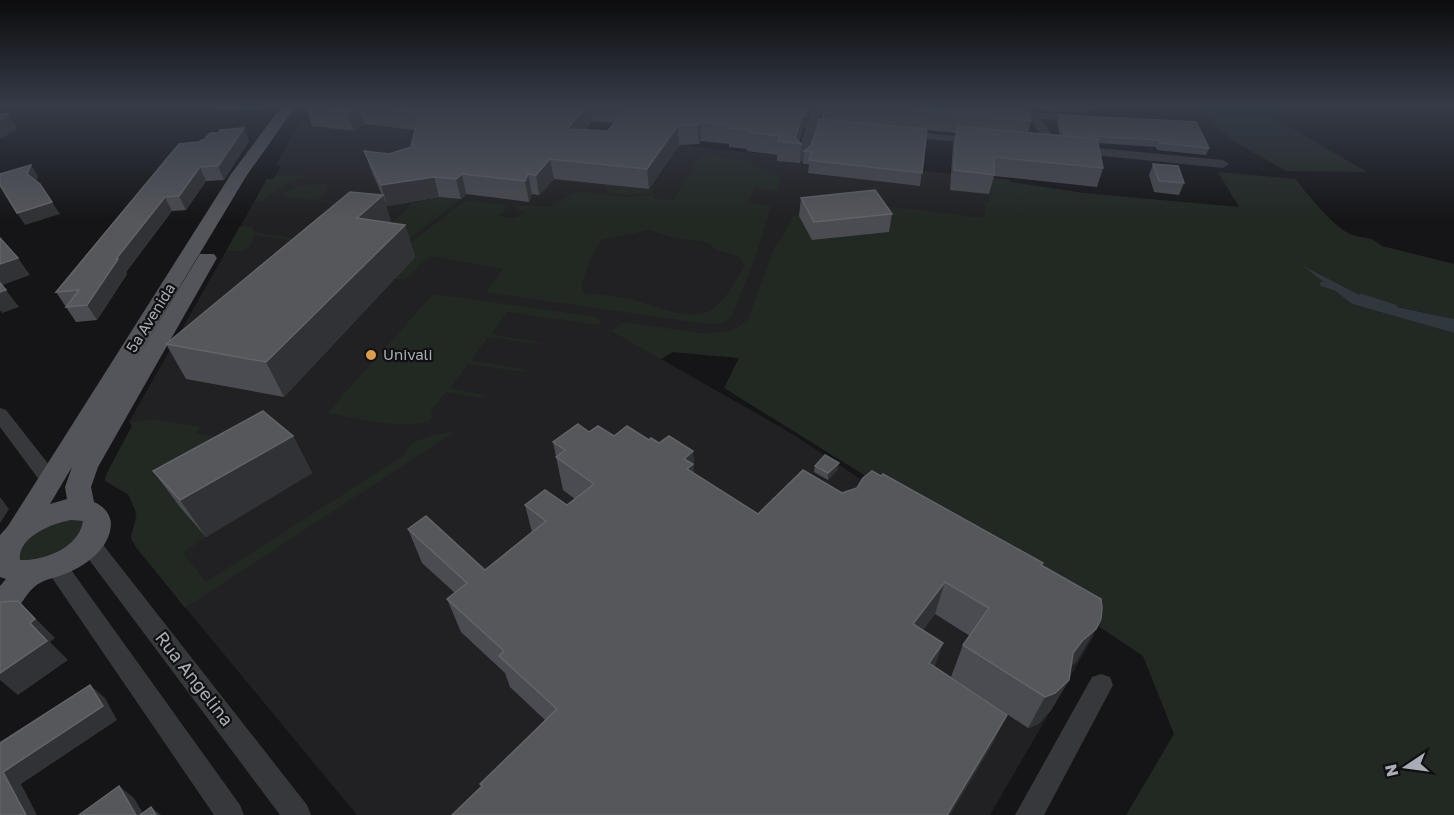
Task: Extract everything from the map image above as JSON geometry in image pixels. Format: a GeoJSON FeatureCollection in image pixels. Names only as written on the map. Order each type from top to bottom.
{"type":"FeatureCollection","features":[{"type":"Feature","properties":{"kind":"main road","name":"5ª Avenida"},"geometry":{"type":"LineString","coordinates":[[8,549],[239,174],[261,144]]}},
{"type":"Feature","properties":{"kind":"main road","name":"5ª Avenida"},"geometry":{"type":"LineString","coordinates":[[82,509],[78,487],[85,467],[275,144]]}},
{"type":"Feature","properties":{"kind":"main road"},"geometry":{"type":"LineString","coordinates":[[0,608],[43,569],[74,556],[88,543],[98,525],[96,517],[91,512],[71,508],[43,516],[8,549],[6,562],[11,569],[43,569]]}},
{"type":"Feature","properties":{"kind":"street"},"geometry":{"type":"LineString","coordinates":[[802,158],[806,144]]}},
{"type":"Feature","properties":{"kind":"street"},"geometry":{"type":"LineString","coordinates":[[1048,144],[1050,148],[1223,164]]}},
{"type":"Feature","properties":{"kind":"street"},"geometry":{"type":"LineString","coordinates":[[0,414],[51,480]]}},
{"type":"Feature","properties":{"kind":"street","name":"Rua Angelina"},"geometry":{"type":"LineString","coordinates":[[88,543],[297,815]]}},
{"type":"Feature","properties":{"kind":"street"},"geometry":{"type":"LineString","coordinates":[[43,569],[230,815]]}},
{"type":"Feature","properties":{"kind":"street"},"geometry":{"type":"LineString","coordinates":[[1029,815],[1101,685]]}},
{"type":"Feature","properties":{"kind":"shaded area"},"geometry":{"type":"Polygon","coordinates":[[[288,144],[671,144],[1009,180],[998,230],[739,358],[673,352],[661,359],[794,435],[1095,634],[990,815],[357,815],[136,548],[131,536],[136,521],[135,506],[128,494],[105,481],[132,426],[129,422],[267,179],[274,179],[281,165],[276,165],[288,144]]]}},
{"type":"Feature","properties":{"kind":"shaded area"},"geometry":{"type":"Polygon","coordinates":[[[1238,144],[1319,144],[1367,172],[1286,171],[1238,144]]]}},
{"type":"Feature","properties":{"kind":"shaded area"},"geometry":{"type":"Polygon","coordinates":[[[706,154],[748,161],[781,177],[778,191],[755,188],[748,202],[771,206],[734,311],[731,317],[724,322],[699,323],[486,292],[503,269],[430,256],[404,280],[393,279],[417,255],[399,251],[465,201],[508,205],[504,212],[498,215],[513,218],[526,211],[519,210],[512,205],[548,207],[572,194],[583,192],[626,197],[656,194],[654,198],[673,200],[699,157],[706,154]],[[649,230],[602,240],[592,256],[581,285],[584,293],[628,299],[683,314],[702,314],[711,310],[726,296],[745,266],[739,257],[715,249],[709,243],[671,237],[649,230]]]}},
{"type":"Feature","properties":{"kind":"shaded area"},"geometry":{"type":"Polygon","coordinates":[[[1218,172],[1296,179],[1320,209],[1348,233],[1369,238],[1382,246],[1454,264],[1454,319],[1373,302],[1306,267],[1352,304],[1454,333],[1454,815],[1126,815],[1174,734],[1143,656],[983,549],[724,388],[739,358],[673,352],[661,359],[611,331],[624,322],[701,333],[735,329],[748,319],[776,243],[783,237],[792,217],[837,200],[985,218],[985,202],[989,202],[990,181],[966,175],[1084,193],[1239,207],[1218,172]]]}},
{"type":"Feature","properties":{"kind":"shaded area"},"geometry":{"type":"Polygon","coordinates":[[[276,175],[306,176],[289,182],[262,201],[254,202],[267,179],[273,179],[276,175]]]}},
{"type":"Feature","properties":{"kind":"shaded area"},"geometry":{"type":"Polygon","coordinates":[[[328,185],[326,192],[319,199],[347,203],[345,205],[284,196],[285,192],[299,186],[328,185]]]}},
{"type":"Feature","properties":{"kind":"shaded area"},"geometry":{"type":"Polygon","coordinates":[[[606,185],[655,188],[652,193],[622,195],[606,190],[606,185]]]}},
{"type":"Feature","properties":{"kind":"shaded area"},"geometry":{"type":"Polygon","coordinates":[[[439,197],[461,199],[394,251],[389,226],[413,203],[439,197]]]}},
{"type":"Feature","properties":{"kind":"shaded area"},"geometry":{"type":"Polygon","coordinates":[[[240,226],[252,227],[254,232],[303,240],[301,242],[254,235],[248,249],[226,251],[240,226]]]}},
{"type":"Feature","properties":{"kind":"shaded area"},"geometry":{"type":"Polygon","coordinates":[[[1302,265],[1373,302],[1454,319],[1454,333],[1352,304],[1302,265]]]}},
{"type":"Feature","properties":{"kind":"shaded area"},"geometry":{"type":"Polygon","coordinates":[[[433,294],[598,317],[602,322],[598,325],[507,312],[491,334],[564,347],[488,337],[471,360],[527,370],[522,372],[468,364],[450,388],[486,395],[481,398],[446,392],[431,411],[432,417],[428,422],[390,424],[327,413],[433,294]]]}},
{"type":"Feature","properties":{"kind":"shaded area"},"geometry":{"type":"Polygon","coordinates":[[[153,419],[202,427],[196,433],[282,448],[206,537],[183,553],[206,582],[404,455],[412,444],[426,437],[456,431],[185,608],[132,541],[131,536],[137,514],[128,494],[105,481],[132,426],[131,423],[153,419]]]}},
{"type":"Feature","properties":{"kind":"shaded area"},"geometry":{"type":"Polygon","coordinates":[[[56,516],[89,520],[76,549],[22,566],[13,549],[56,516]]]}},
{"type":"Feature","properties":{"kind":"building"},"geometry":{"type":"Polygon","coordinates":[[[179,144],[233,144],[218,166],[200,167],[179,196],[165,197],[116,259],[118,259],[87,305],[66,307],[79,290],[56,292],[179,144]]]}},
{"type":"Feature","properties":{"kind":"building"},"geometry":{"type":"Polygon","coordinates":[[[412,144],[665,144],[647,169],[550,159],[536,175],[528,174],[525,181],[462,174],[456,179],[434,177],[381,185],[364,151],[389,154],[411,147],[412,144]]]}},
{"type":"Feature","properties":{"kind":"building"},"geometry":{"type":"Polygon","coordinates":[[[812,144],[925,144],[922,173],[809,160],[812,152],[804,151],[812,144]]]}},
{"type":"Feature","properties":{"kind":"building"},"geometry":{"type":"Polygon","coordinates":[[[956,144],[1098,144],[1103,168],[994,157],[994,175],[954,170],[956,144]]]}},
{"type":"Feature","properties":{"kind":"building"},"geometry":{"type":"Polygon","coordinates":[[[1170,144],[1207,144],[1209,148],[1170,144]]]}},
{"type":"Feature","properties":{"kind":"building"},"geometry":{"type":"Polygon","coordinates":[[[1153,164],[1178,166],[1184,183],[1159,181],[1153,164]]]}},
{"type":"Feature","properties":{"kind":"building"},"geometry":{"type":"Polygon","coordinates":[[[31,165],[27,174],[40,184],[52,202],[17,213],[0,185],[0,174],[31,165]]]}},
{"type":"Feature","properties":{"kind":"building"},"geometry":{"type":"Polygon","coordinates":[[[875,190],[892,214],[814,222],[801,198],[875,190]]]}},
{"type":"Feature","properties":{"kind":"building"},"geometry":{"type":"Polygon","coordinates":[[[350,192],[383,195],[357,218],[405,225],[266,362],[166,344],[350,192]]]}},
{"type":"Feature","properties":{"kind":"building"},"geometry":{"type":"Polygon","coordinates":[[[0,238],[18,258],[0,264],[0,238]]]}},
{"type":"Feature","properties":{"kind":"building"},"geometry":{"type":"Polygon","coordinates":[[[0,283],[6,290],[0,292],[0,283]]]}},
{"type":"Feature","properties":{"kind":"building"},"geometry":{"type":"Polygon","coordinates":[[[263,411],[293,436],[180,500],[153,471],[263,411]]]}},
{"type":"Feature","properties":{"kind":"building"},"geometry":{"type":"Polygon","coordinates":[[[578,424],[589,432],[598,426],[614,436],[627,426],[649,440],[651,438],[659,443],[669,436],[693,451],[684,459],[693,464],[687,469],[758,514],[803,470],[842,493],[857,488],[863,478],[872,471],[881,476],[883,474],[1043,563],[1041,565],[1101,599],[1101,619],[1096,629],[1082,641],[1073,653],[1069,680],[1055,693],[1045,697],[963,645],[989,608],[945,582],[913,624],[943,643],[929,663],[1007,715],[947,815],[452,815],[482,786],[480,784],[557,709],[499,656],[504,651],[447,599],[467,583],[408,529],[426,516],[485,570],[546,521],[525,505],[545,490],[567,505],[594,484],[556,457],[565,450],[553,442],[578,424]]]}},
{"type":"Feature","properties":{"kind":"building"},"geometry":{"type":"Polygon","coordinates":[[[825,455],[839,463],[828,473],[815,466],[825,455]]]}},
{"type":"Feature","properties":{"kind":"building"},"geometry":{"type":"Polygon","coordinates":[[[18,601],[35,619],[30,623],[47,641],[0,673],[0,602],[18,601]]]}},
{"type":"Feature","properties":{"kind":"building"},"geometry":{"type":"Polygon","coordinates":[[[90,685],[103,706],[3,772],[26,815],[0,815],[0,743],[90,685]]]}},
{"type":"Feature","properties":{"kind":"building"},"geometry":{"type":"Polygon","coordinates":[[[119,786],[136,815],[79,815],[119,786]]]}},
{"type":"Feature","properties":{"kind":"building"},"geometry":{"type":"Polygon","coordinates":[[[151,807],[156,815],[140,815],[151,807]]]}},
{"type":"Feature","properties":{"kind":"waterway"},"geometry":{"type":"LineString","coordinates":[[1322,284],[1335,288]]}},
{"type":"Feature","properties":{"kind":"waterway"},"geometry":{"type":"LineString","coordinates":[[1361,296],[1395,307]]}},
{"type":"Feature","properties":{"kind":"place","name":"Univali"},"geometry":{"type":"Point","coordinates":[371,355]}}]}
